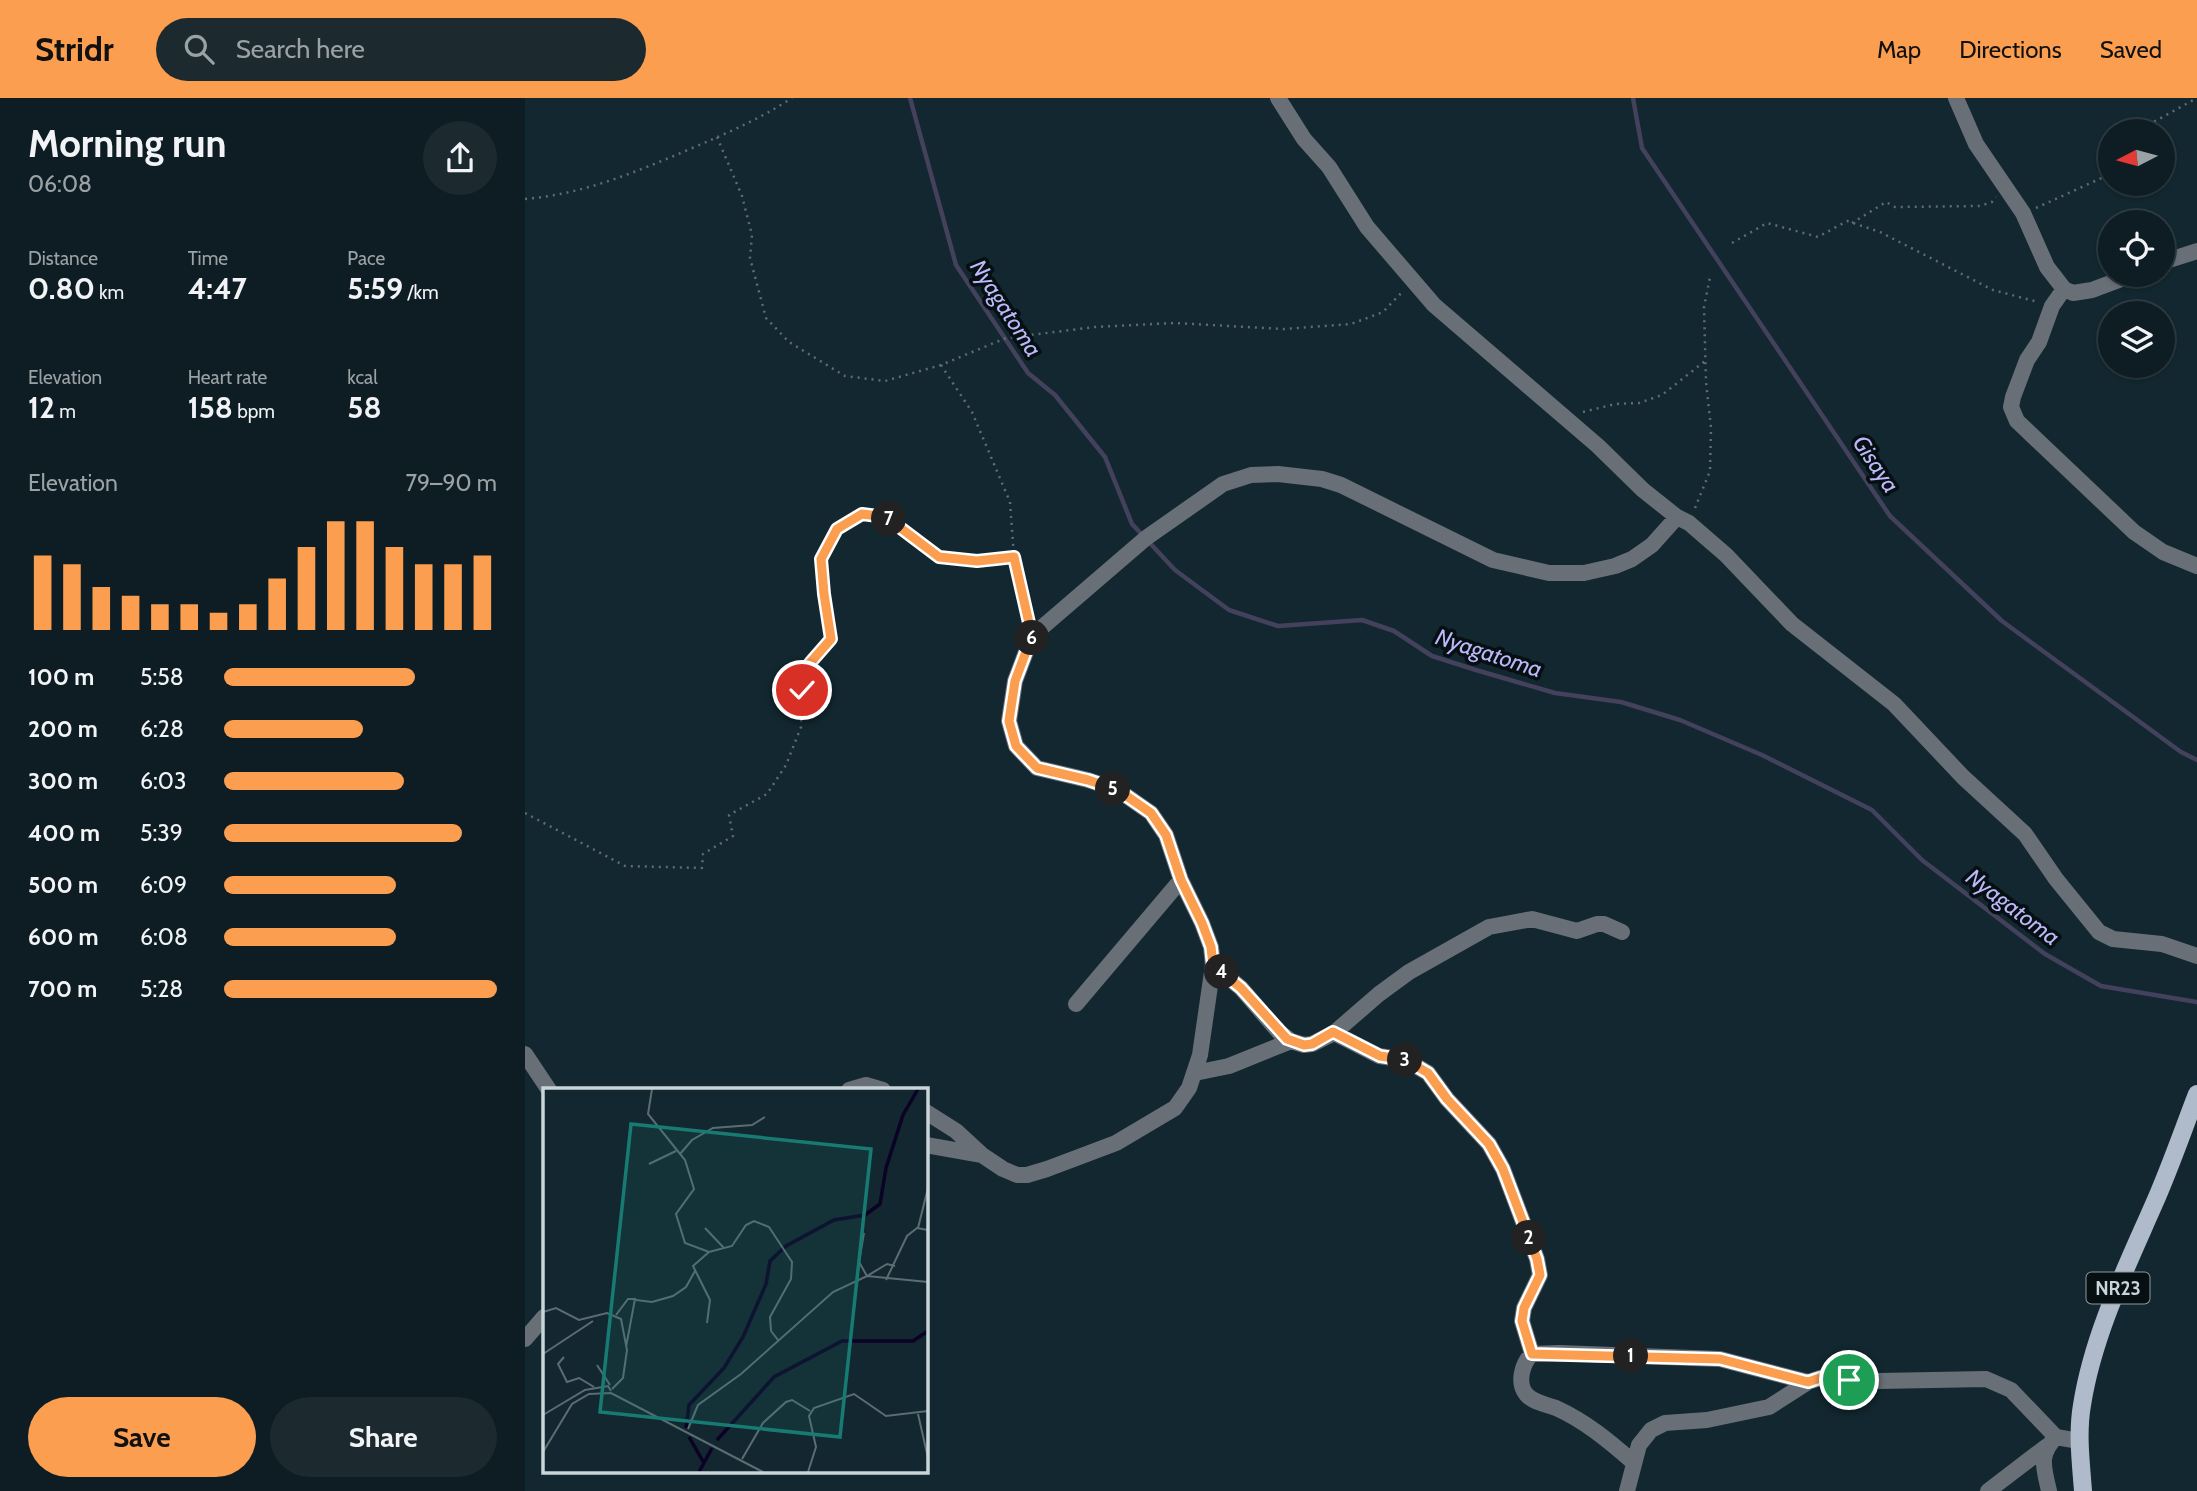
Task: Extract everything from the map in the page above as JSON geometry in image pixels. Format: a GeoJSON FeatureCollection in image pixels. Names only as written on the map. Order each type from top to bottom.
{"type":"FeatureCollection","features":[{"type":"Feature","properties":{"kind":"main road","name":"NR23"},"geometry":{"type":"LineString","coordinates":[[2083,1491],[2079,1441],[2082,1405],[2097,1346],[2112,1302],[2156,1200],[2197,1094]]}},
{"type":"Feature","properties":{"kind":"street"},"geometry":{"type":"LineString","coordinates":[[1278,98],[1304,139],[1329,167],[1367,227],[1434,304],[1598,446],[1643,490],[1725,555],[1792,624],[1893,704],[1963,777],[2025,834],[2056,879],[2099,932],[2113,939],[2162,944],[2197,956]]}},
{"type":"Feature","properties":{"kind":"street"},"geometry":{"type":"LineString","coordinates":[[1956,98],[1976,144],[2023,213],[2047,267],[2064,289],[2073,293],[2100,287]]}},
{"type":"Feature","properties":{"kind":"street"},"geometry":{"type":"LineString","coordinates":[[2175,258],[2197,251]]}},
{"type":"Feature","properties":{"kind":"street"},"geometry":{"type":"LineString","coordinates":[[2064,289],[2052,306],[2039,342],[2027,360],[2013,397],[2011,407],[2017,421],[2134,532],[2163,552],[2197,566]]}},
{"type":"Feature","properties":{"kind":"street"},"geometry":{"type":"LineString","coordinates":[[927,1113],[956,1131],[1003,1169],[1017,1175],[1047,1170],[1116,1143],[1175,1108],[1189,1088],[1195,1073],[1204,1034],[1213,965],[1211,947],[1181,880],[1166,835],[1151,813],[1118,790],[1037,768],[1016,746],[1009,721],[1015,681],[1032,636],[1146,538],[1223,484],[1251,475],[1278,474],[1322,479],[1341,485],[1493,560],[1549,573],[1584,573],[1615,566],[1632,559],[1683,520]]}},
{"type":"Feature","properties":{"kind":"street"},"geometry":{"type":"LineString","coordinates":[[1076,1004],[1181,880]]}},
{"type":"Feature","properties":{"kind":"street"},"geometry":{"type":"LineString","coordinates":[[1213,965],[1241,988],[1279,1032],[1291,1041],[1304,1045],[1312,1044],[1333,1032],[1409,972],[1489,927],[1532,919],[1577,930],[1604,924],[1622,932]]}},
{"type":"Feature","properties":{"kind":"street"},"geometry":{"type":"LineString","coordinates":[[1333,1032],[1380,1056],[1406,1060],[1428,1073],[1447,1099],[1489,1144],[1503,1169],[1537,1259],[1540,1275],[1524,1308],[1522,1321],[1532,1354]]}},
{"type":"Feature","properties":{"kind":"street"},"geometry":{"type":"LineString","coordinates":[[1195,1073],[1229,1066],[1291,1041]]}},
{"type":"Feature","properties":{"kind":"street"},"geometry":{"type":"LineString","coordinates":[[525,1054],[548,1088]]}},
{"type":"Feature","properties":{"kind":"street"},"geometry":{"type":"LineString","coordinates":[[856,1088],[866,1085],[876,1088]]}},
{"type":"Feature","properties":{"kind":"street"},"geometry":{"type":"LineString","coordinates":[[927,1144],[982,1154]]}},
{"type":"Feature","properties":{"kind":"street"},"geometry":{"type":"LineString","coordinates":[[525,1339],[543,1318]]}},
{"type":"Feature","properties":{"kind":"street"},"geometry":{"type":"LineString","coordinates":[[1633,1462],[1570,1414],[1531,1400],[1521,1385],[1521,1376],[1528,1357],[1532,1354],[1720,1359],[1808,1382]]}},
{"type":"Feature","properties":{"kind":"street"},"geometry":{"type":"LineString","coordinates":[[1627,1491],[1639,1445],[1651,1430],[1665,1423],[1707,1420],[1769,1407],[1808,1382],[1823,1377],[1879,1381],[1986,1379],[2011,1390],[2052,1442]]}},
{"type":"Feature","properties":{"kind":"street"},"geometry":{"type":"LineString","coordinates":[[1987,1491],[2052,1442],[2079,1441]]}},
{"type":"Feature","properties":{"kind":"street"},"geometry":{"type":"LineString","coordinates":[[2049,1491],[2044,1454],[2052,1442]]}},
{"type":"Feature","properties":{"kind":"path"},"geometry":{"type":"LineString","coordinates":[[525,199],[556,197],[602,185],[758,120],[792,98]]}},
{"type":"Feature","properties":{"kind":"path"},"geometry":{"type":"LineString","coordinates":[[2159,119],[2197,98]]}},
{"type":"Feature","properties":{"kind":"path"},"geometry":{"type":"LineString","coordinates":[[717,137],[742,196],[752,235],[750,258],[766,318],[789,342],[845,376],[885,381],[941,365],[1006,338],[1095,327],[1174,323],[1284,329],[1352,324],[1383,312],[1414,281]]}},
{"type":"Feature","properties":{"kind":"path"},"geometry":{"type":"LineString","coordinates":[[2023,213],[2098,180]]}},
{"type":"Feature","properties":{"kind":"path"},"geometry":{"type":"LineString","coordinates":[[1852,223],[1886,202],[1895,207],[1980,206],[1992,202],[2004,186]]}},
{"type":"Feature","properties":{"kind":"path"},"geometry":{"type":"LineString","coordinates":[[1732,243],[1767,223],[1818,237],[1847,221],[1880,232],[1993,290],[2052,306]]}},
{"type":"Feature","properties":{"kind":"path"},"geometry":{"type":"LineString","coordinates":[[1683,520],[1710,471],[1704,307],[1710,277]]}},
{"type":"Feature","properties":{"kind":"path"},"geometry":{"type":"LineString","coordinates":[[1563,416],[1615,404],[1640,403],[1662,395],[1705,361]]}},
{"type":"Feature","properties":{"kind":"path"},"geometry":{"type":"LineString","coordinates":[[941,365],[972,412],[1010,502],[1014,557],[1032,636]]}},
{"type":"Feature","properties":{"kind":"path"},"geometry":{"type":"LineString","coordinates":[[525,813],[625,866],[702,868],[703,854],[733,836],[729,815],[767,793],[786,765],[801,727],[802,690],[810,663],[831,639],[821,559],[837,529],[862,514],[886,517],[939,557],[977,561],[1014,557]]}},
{"type":"Feature","properties":{"kind":"waterway","name":"Nyagatoma"},"geometry":{"type":"LineString","coordinates":[[910,98],[956,265],[1028,373],[1055,395],[1105,457],[1132,524],[1175,570],[1229,610],[1278,626],[1362,620],[1394,631],[1432,656],[1476,670],[1555,693],[1621,702],[1680,720],[1762,755],[1872,810],[1922,860],[2045,954],[2101,986],[2197,1002]]}},
{"type":"Feature","properties":{"kind":"waterway","name":"Gisaya"},"geometry":{"type":"LineString","coordinates":[[1633,98],[1642,148],[1890,516],[2002,621],[2181,752],[2197,760]]}},
{"type":"Feature","properties":{"kind":"route"},"geometry":{"type":"LineString","coordinates":[[802,690],[810,663],[831,639],[821,559],[837,529],[862,514],[886,517],[939,557],[977,561],[1014,557],[1032,636],[1015,681],[1009,721],[1016,746],[1037,768],[1118,790],[1151,813],[1166,835],[1181,880],[1202,923],[1211,947],[1213,965],[1241,988],[1287,1039],[1304,1045],[1312,1044],[1333,1032],[1380,1056],[1406,1060],[1428,1073],[1447,1099],[1489,1144],[1503,1169],[1537,1259],[1540,1275],[1524,1308],[1522,1321],[1532,1354],[1720,1359],[1808,1382],[1823,1377],[1849,1380]]}}]}
